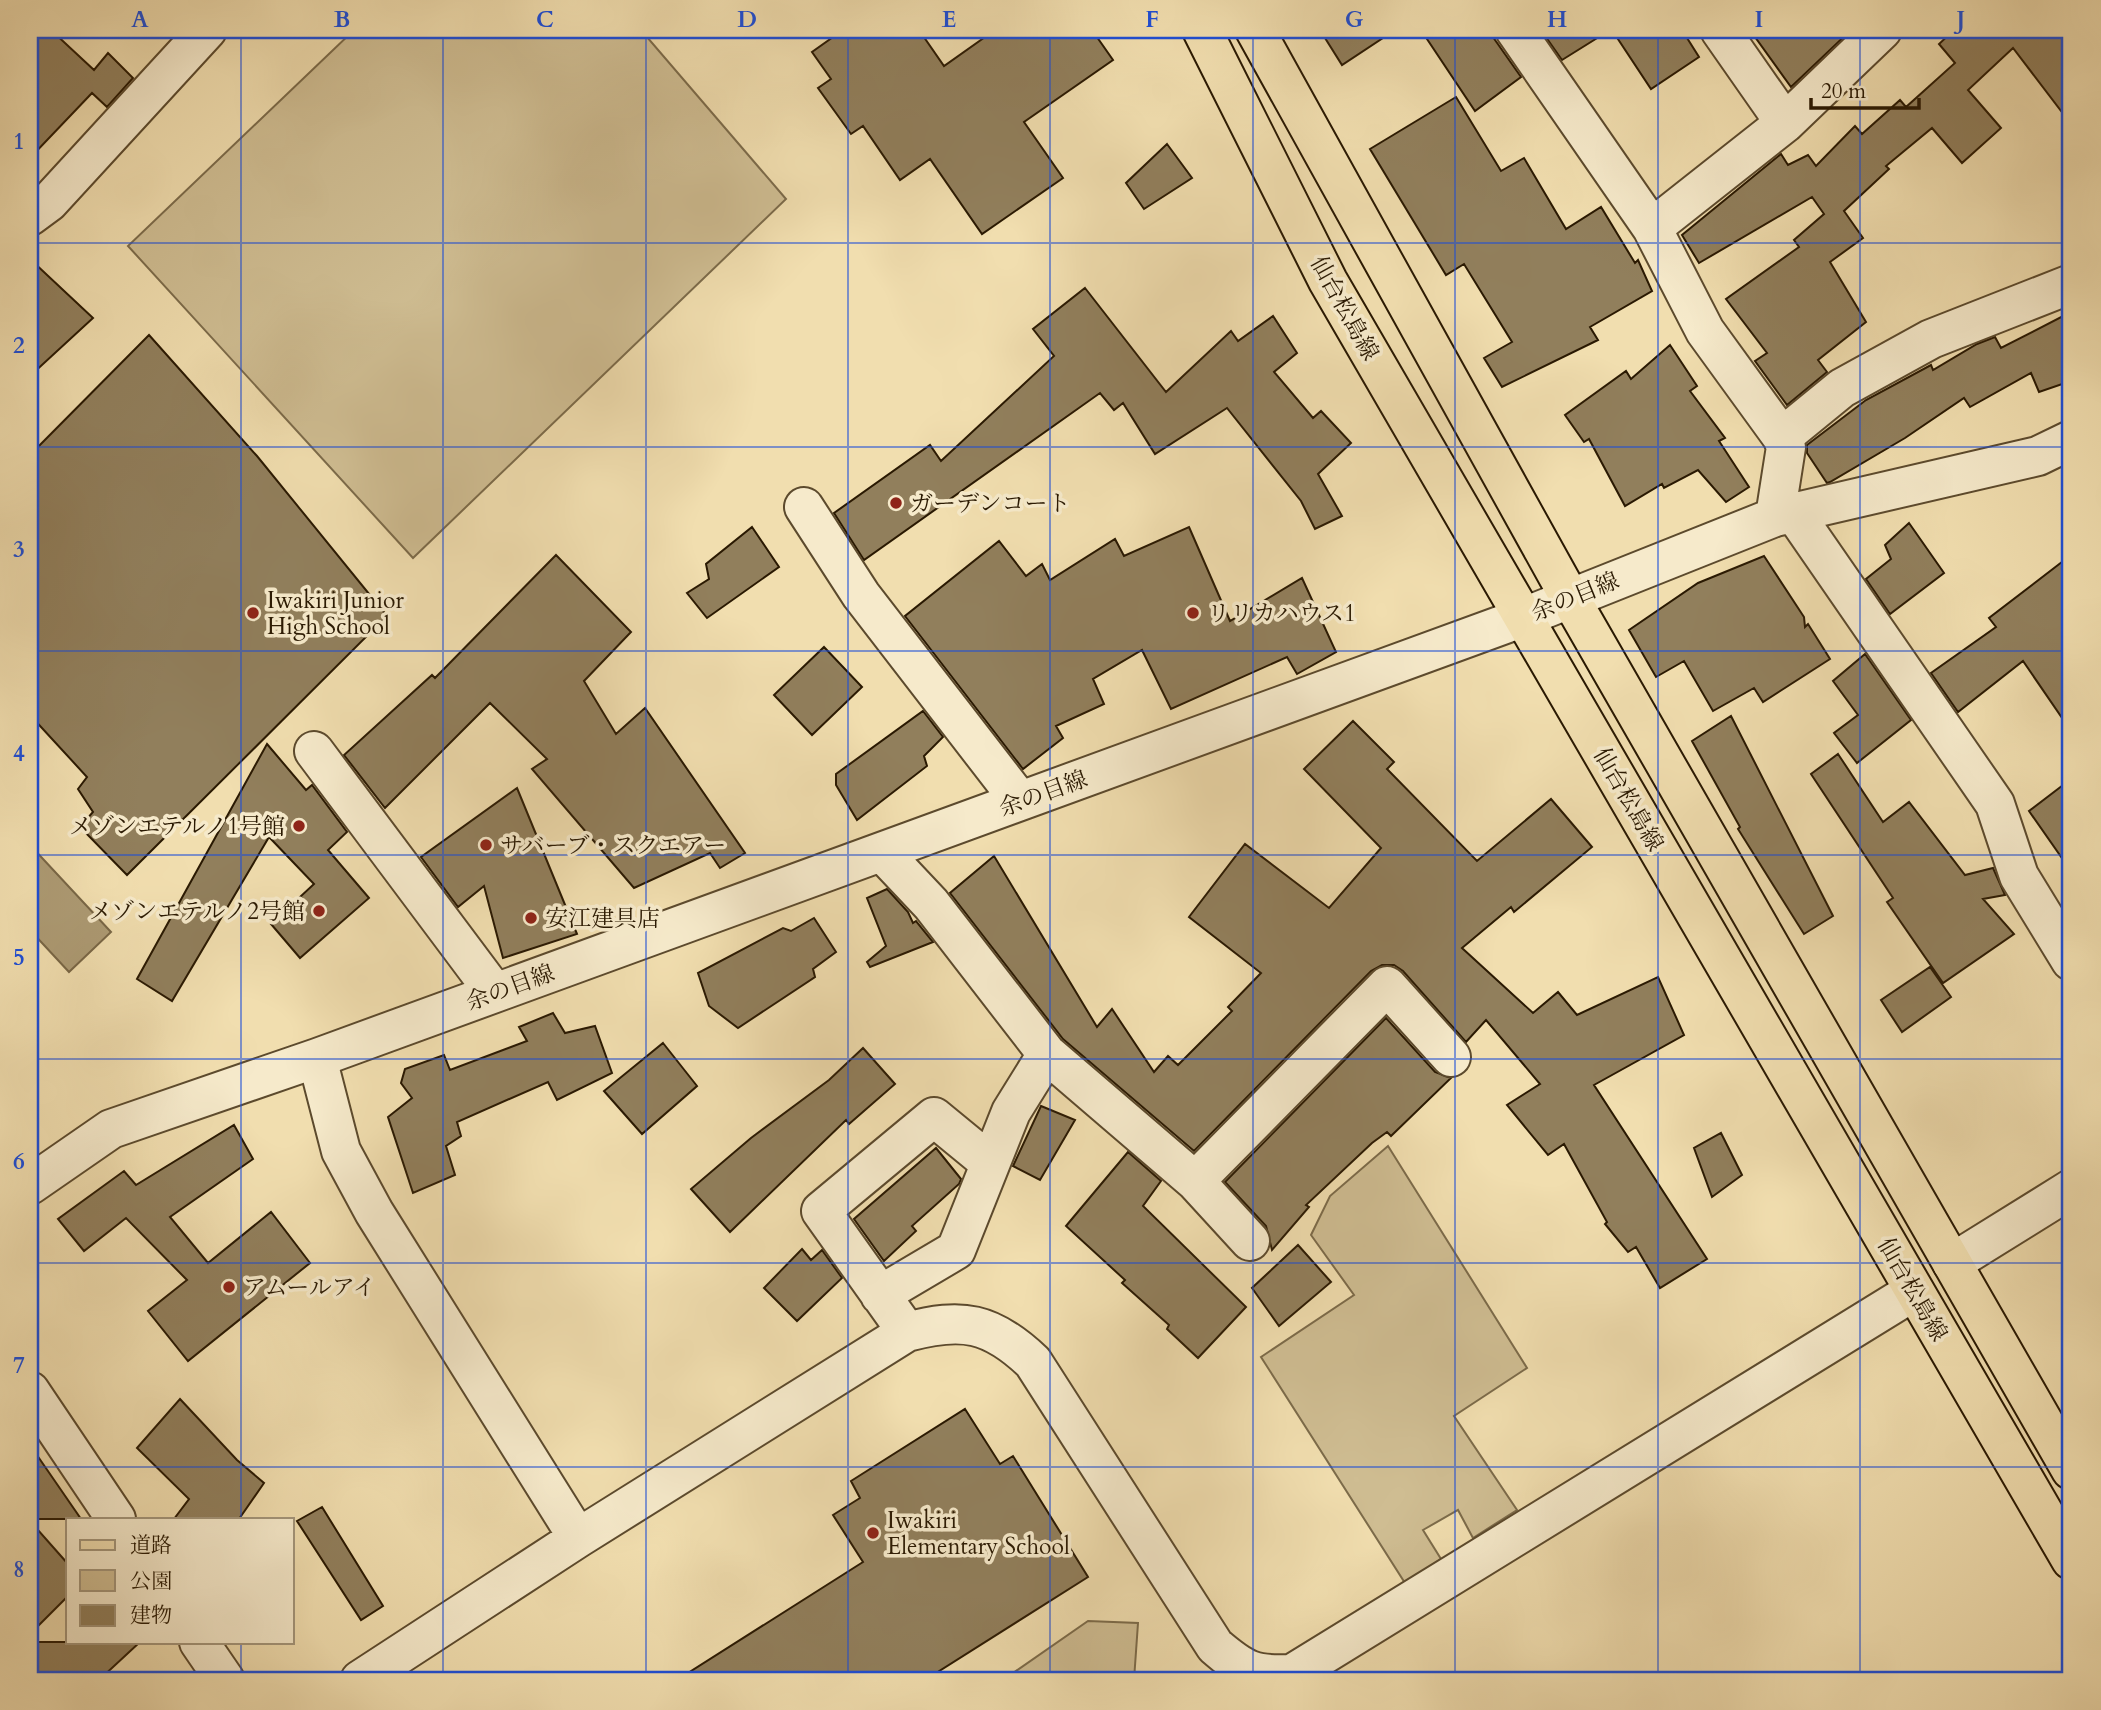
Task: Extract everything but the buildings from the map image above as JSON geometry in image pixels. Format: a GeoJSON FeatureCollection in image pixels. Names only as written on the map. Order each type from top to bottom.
{"type":"FeatureCollection","features":[{"type":"Feature","properties":{"kind":"main road","name":"仙台松島線"},"geometry":{"type":"LineString","coordinates":[[1202,30],[1328,281],[2071,1560]]}},
{"type":"Feature","properties":{"kind":"main road","name":"仙台松島線"},"geometry":{"type":"LineString","coordinates":[[1255,30],[1570,598],[2071,1470]]}},
{"type":"Feature","properties":{"kind":"street"},"geometry":{"type":"LineString","coordinates":[[36,201],[207,30]]}},
{"type":"Feature","properties":{"kind":"street"},"geometry":{"type":"LineString","coordinates":[[1515,30],[1651,228],[1704,331],[1782,437],[1786,447],[1785,515],[1995,804],[2019,876],[2071,961]]}},
{"type":"Feature","properties":{"kind":"street"},"geometry":{"type":"LineString","coordinates":[[1720,30],[1785,123]]}},
{"type":"Feature","properties":{"kind":"street"},"geometry":{"type":"LineString","coordinates":[[1651,228],[1785,123],[1882,30]]}},
{"type":"Feature","properties":{"kind":"street"},"geometry":{"type":"LineString","coordinates":[[1782,437],[1842,388],[1931,339],[2071,284]]}},
{"type":"Feature","properties":{"kind":"street","name":"余の目線"},"geometry":{"type":"LineString","coordinates":[[30,1185],[111,1129],[317,1058],[1524,617],[1785,515],[2038,456],[2071,440]]}},
{"type":"Feature","properties":{"kind":"street"},"geometry":{"type":"LineString","coordinates":[[804,507],[861,595],[1020,801]]}},
{"type":"Feature","properties":{"kind":"street"},"geometry":{"type":"LineString","coordinates":[[314,751],[495,993]]}},
{"type":"Feature","properties":{"kind":"street"},"geometry":{"type":"LineString","coordinates":[[881,852],[931,904],[1047,1054],[1195,1181],[1250,1241]]}},
{"type":"Feature","properties":{"kind":"street"},"geometry":{"type":"LineString","coordinates":[[1195,1181],[1387,986],[1451,1057]]}},
{"type":"Feature","properties":{"kind":"street"},"geometry":{"type":"LineString","coordinates":[[880,1295],[956,1250],[1011,1112],[1047,1054]]}},
{"type":"Feature","properties":{"kind":"street"},"geometry":{"type":"LineString","coordinates":[[317,1058],[326,1101],[347,1164],[374,1212],[578,1538]]}},
{"type":"Feature","properties":{"kind":"street"},"geometry":{"type":"LineString","coordinates":[[907,1332],[821,1211],[934,1117],[990,1163]]}},
{"type":"Feature","properties":{"kind":"street"},"geometry":{"type":"LineString","coordinates":[[1952,1263],[2071,1189]]}},
{"type":"Feature","properties":{"kind":"street"},"geometry":{"type":"LineString","coordinates":[[360,1680],[578,1538],[907,1332],[939,1323],[974,1326],[1007,1337],[1033,1362],[1215,1646],[1236,1664],[1263,1676],[1292,1674],[1914,1291]]}},
{"type":"Feature","properties":{"kind":"street"},"geometry":{"type":"LineString","coordinates":[[30,1391],[116,1518]]}},
{"type":"Feature","properties":{"kind":"street"},"geometry":{"type":"LineString","coordinates":[[200,1644],[225,1680]]}},
{"type":"Feature","properties":{"kind":"green space"},"geometry":{"type":"Polygon","coordinates":[[[354,30],[641,30],[786,199],[413,558],[128,246],[354,30]]]}},
{"type":"Feature","properties":{"kind":"green space"},"geometry":{"type":"Polygon","coordinates":[[[1388,1146],[1527,1368],[1454,1416],[1517,1510],[1473,1538],[1458,1510],[1423,1530],[1441,1559],[1405,1583],[1261,1357],[1354,1295],[1311,1235],[1330,1196],[1388,1146]]]}},
{"type":"Feature","properties":{"kind":"green space"},"geometry":{"type":"Polygon","coordinates":[[[1088,1621],[1138,1623],[1134,1680],[1003,1680],[1088,1621]]]}},
{"type":"Feature","properties":{"kind":"shaded area"},"geometry":{"type":"Polygon","coordinates":[[[30,845],[111,932],[69,972],[30,930],[30,845]]]}},
{"type":"Feature","properties":{"kind":"place","name":"ガーデンコート"},"geometry":{"type":"Point","coordinates":[896,503]}},
{"type":"Feature","properties":{"kind":"place","name":"Iwakiri Junior High School"},"geometry":{"type":"Point","coordinates":[253,613]}},
{"type":"Feature","properties":{"kind":"place","name":"リリカハウス1"},"geometry":{"type":"Point","coordinates":[1193,613]}},
{"type":"Feature","properties":{"kind":"place","name":"メゾンエテルノ1号館"},"geometry":{"type":"Point","coordinates":[299,826]}},
{"type":"Feature","properties":{"kind":"place","name":"サバーブ・スクエアー"},"geometry":{"type":"Point","coordinates":[486,845]}},
{"type":"Feature","properties":{"kind":"place","name":"メゾンエテルノ2号館"},"geometry":{"type":"Point","coordinates":[319,911]}},
{"type":"Feature","properties":{"kind":"place","name":"安江建具店"},"geometry":{"type":"Point","coordinates":[531,918]}},
{"type":"Feature","properties":{"kind":"place","name":"アムールアイ"},"geometry":{"type":"Point","coordinates":[229,1287]}},
{"type":"Feature","properties":{"kind":"place","name":"Iwakiri Elementary School"},"geometry":{"type":"Point","coordinates":[873,1533]}}]}
